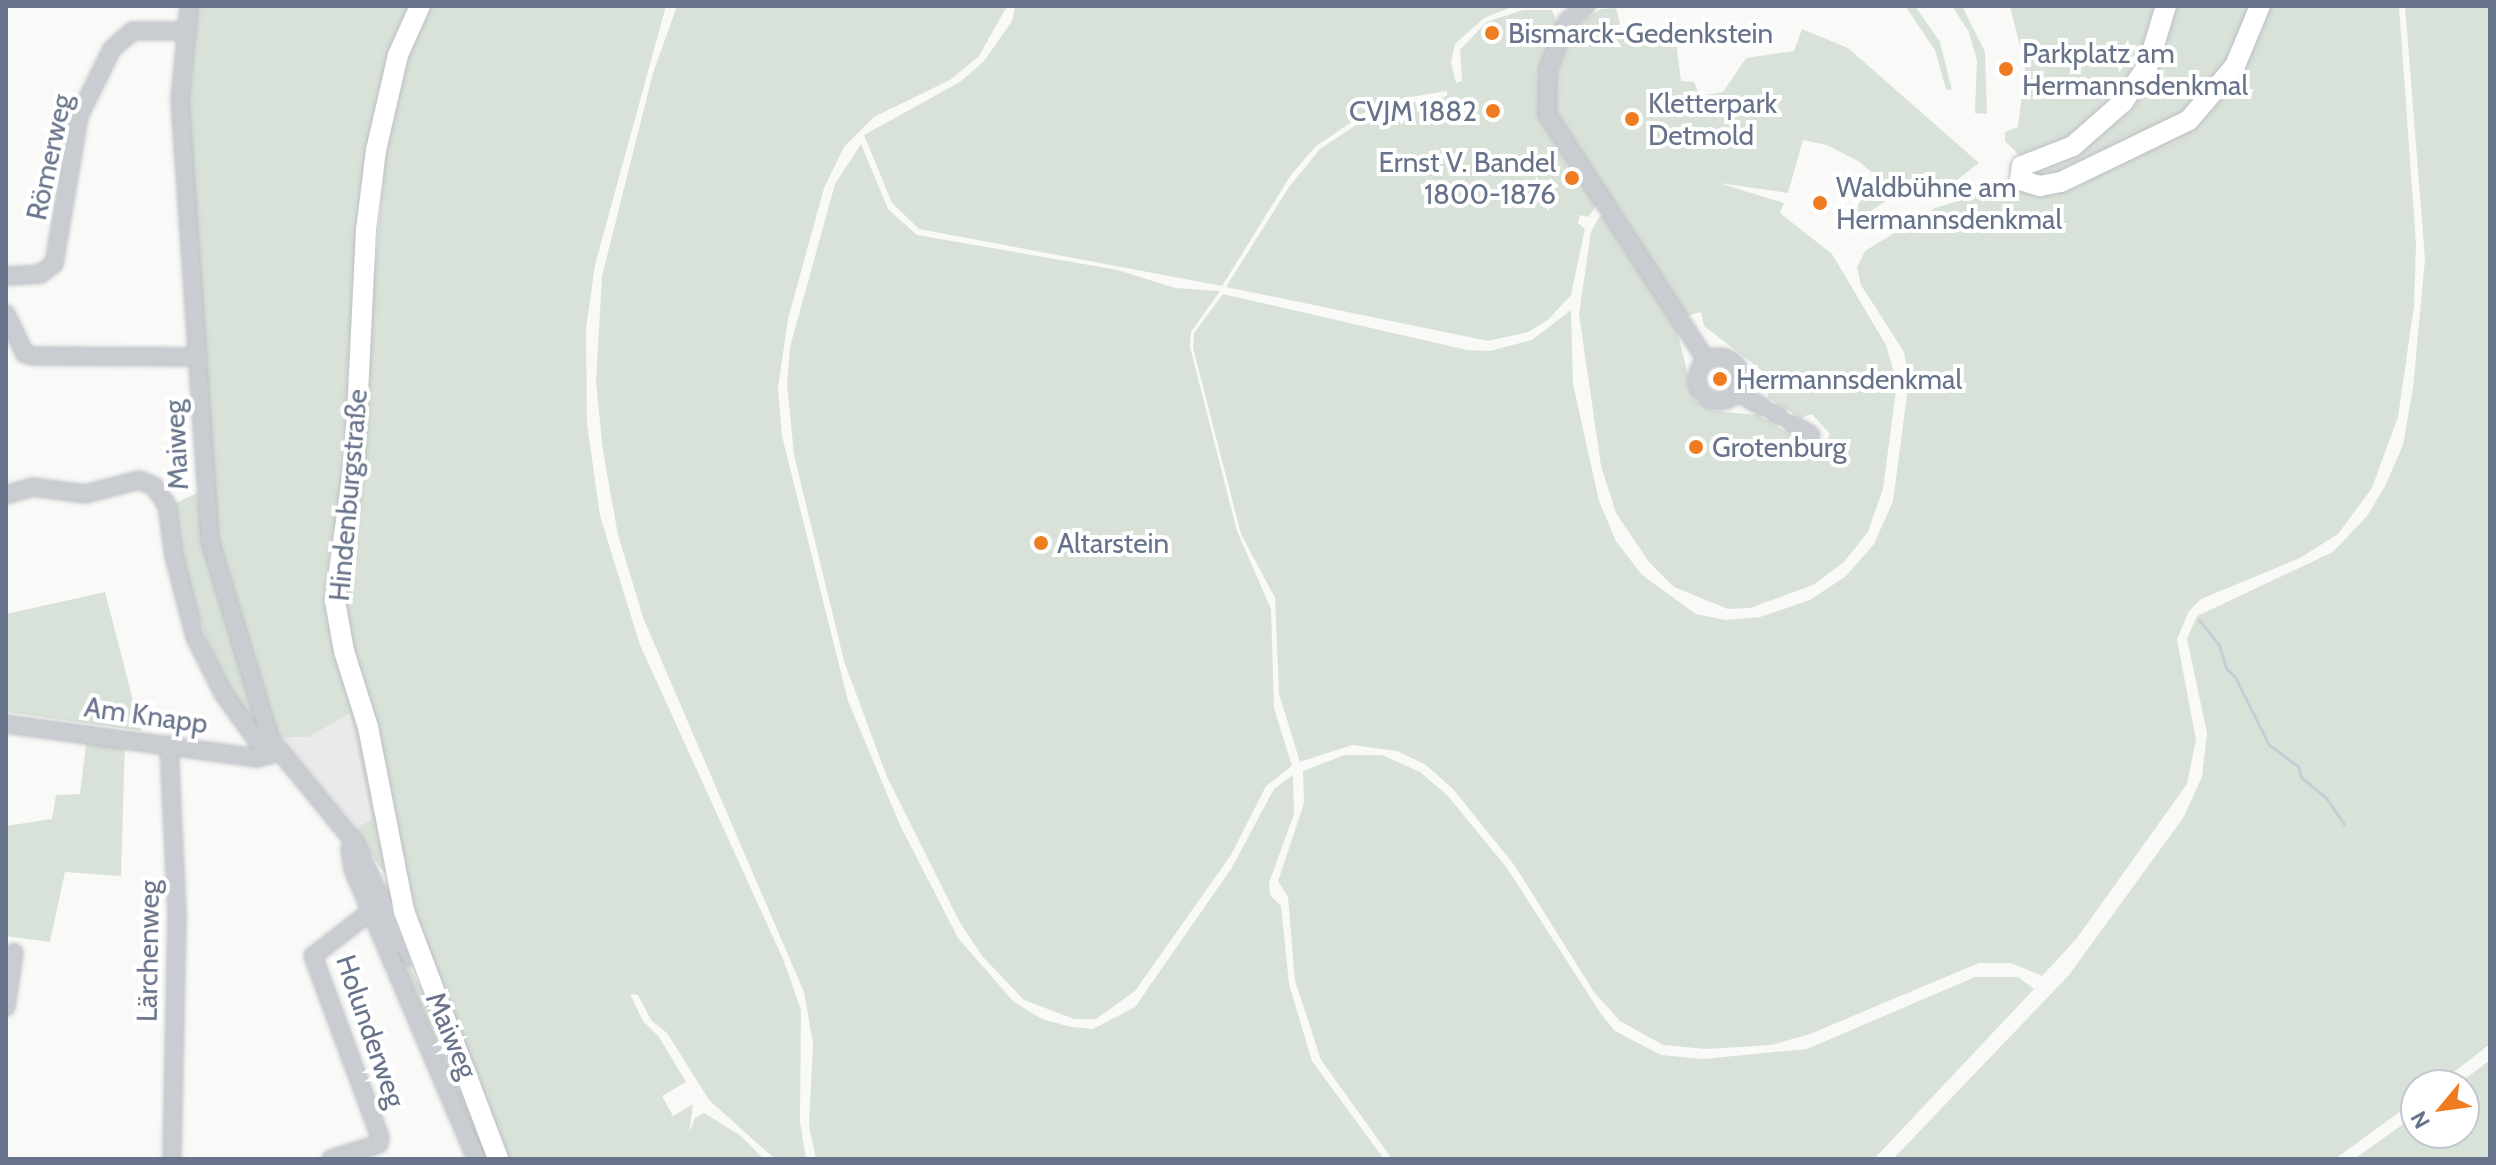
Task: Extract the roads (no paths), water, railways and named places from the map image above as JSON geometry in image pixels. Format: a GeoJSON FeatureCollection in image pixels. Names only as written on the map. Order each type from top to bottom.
{"type":"FeatureCollection","features":[{"type":"Feature","properties":{"kind":"main road","name":"Hindenburgstraße"},"geometry":{"type":"LineString","coordinates":[[420,6],[398,55],[376,150],[366,230],[355,455],[335,577],[344,651],[368,727],[393,863],[420,957],[498,1159]]}},
{"type":"Feature","properties":{"kind":"main road"},"geometry":{"type":"LineString","coordinates":[[2166,6],[2148,65],[2116,110],[2081,140],[2025,164],[2018,175],[2036,186],[2061,182],[2189,120],[2235,66],[2260,6]]}},
{"type":"Feature","properties":{"kind":"street","name":"Maiweg"},"geometry":{"type":"LineString","coordinates":[[189,6],[180,100],[210,541],[272,754],[355,843],[401,942],[411,957],[420,957]]}},
{"type":"Feature","properties":{"kind":"street"},"geometry":{"type":"LineString","coordinates":[[1586,6],[1566,13],[1548,69],[1542,104],[1552,131],[1658,280],[1706,360]]}},
{"type":"Feature","properties":{"kind":"street","name":"Römerweg"},"geometry":{"type":"LineString","coordinates":[[6,276],[40,274],[54,264],[79,116],[112,49],[133,31],[187,31]]}},
{"type":"Feature","properties":{"kind":"street"},"geometry":{"type":"LineString","coordinates":[[6,314],[25,354],[198,357]]}},
{"type":"Feature","properties":{"kind":"street"},"geometry":{"type":"LineString","coordinates":[[1725,359],[1740,371],[1737,392],[1726,400],[1711,400],[1700,391],[1699,377],[1706,360],[1725,359]]}},
{"type":"Feature","properties":{"kind":"street"},"geometry":{"type":"LineString","coordinates":[[1737,392],[1785,418]]}},
{"type":"Feature","properties":{"kind":"street"},"geometry":{"type":"LineString","coordinates":[[6,495],[32,487],[85,494],[139,480],[154,486],[167,505],[174,556],[195,637],[223,693],[272,754]]}},
{"type":"Feature","properties":{"kind":"street","name":"Am Knapp"},"geometry":{"type":"LineString","coordinates":[[6,724],[169,745],[272,754]]}},
{"type":"Feature","properties":{"kind":"street","name":"Lärchenweg"},"geometry":{"type":"LineString","coordinates":[[169,745],[177,915],[172,1159]]}},
{"type":"Feature","properties":{"kind":"street","name":"Maiweg"},"geometry":{"type":"LineString","coordinates":[[355,843],[350,857],[370,912],[476,1159]]}},
{"type":"Feature","properties":{"kind":"street","name":"Holunderweg"},"geometry":{"type":"LineString","coordinates":[[331,1159],[379,1144],[313,956],[370,912]]}},
{"type":"Feature","properties":{"kind":"street"},"geometry":{"type":"LineString","coordinates":[[6,1007],[14,953]]}},
{"type":"Feature","properties":{"kind":"waterway"},"geometry":{"type":"LineString","coordinates":[[2199,620],[2219,645],[2226,668],[2235,677],[2269,745],[2298,766],[2301,777],[2327,799],[2344,824]]}},
{"type":"Feature","properties":{"kind":"place","name":"Bismarck-Gedenkstein"},"geometry":{"type":"Point","coordinates":[1492,33]}},
{"type":"Feature","properties":{"kind":"place","name":"Parkplatz am Hermannsdenkmal"},"geometry":{"type":"Point","coordinates":[2006,69]}},
{"type":"Feature","properties":{"kind":"place","name":"CVJM 1882"},"geometry":{"type":"Point","coordinates":[1493,111]}},
{"type":"Feature","properties":{"kind":"place","name":"Kletterpark Detmold"},"geometry":{"type":"Point","coordinates":[1632,119]}},
{"type":"Feature","properties":{"kind":"place","name":"Ernst V. Bandel 1800-1876"},"geometry":{"type":"Point","coordinates":[1572,178]}},
{"type":"Feature","properties":{"kind":"place","name":"Waldbühne am Hermannsdenkmal"},"geometry":{"type":"Point","coordinates":[1820,203]}},
{"type":"Feature","properties":{"kind":"place","name":"Hermannsdenkmal"},"geometry":{"type":"Point","coordinates":[1720,379]}},
{"type":"Feature","properties":{"kind":"place","name":"Grotenburg"},"geometry":{"type":"Point","coordinates":[1696,447]}},
{"type":"Feature","properties":{"kind":"place","name":"Altarstein"},"geometry":{"type":"Point","coordinates":[1041,543]}}]}
